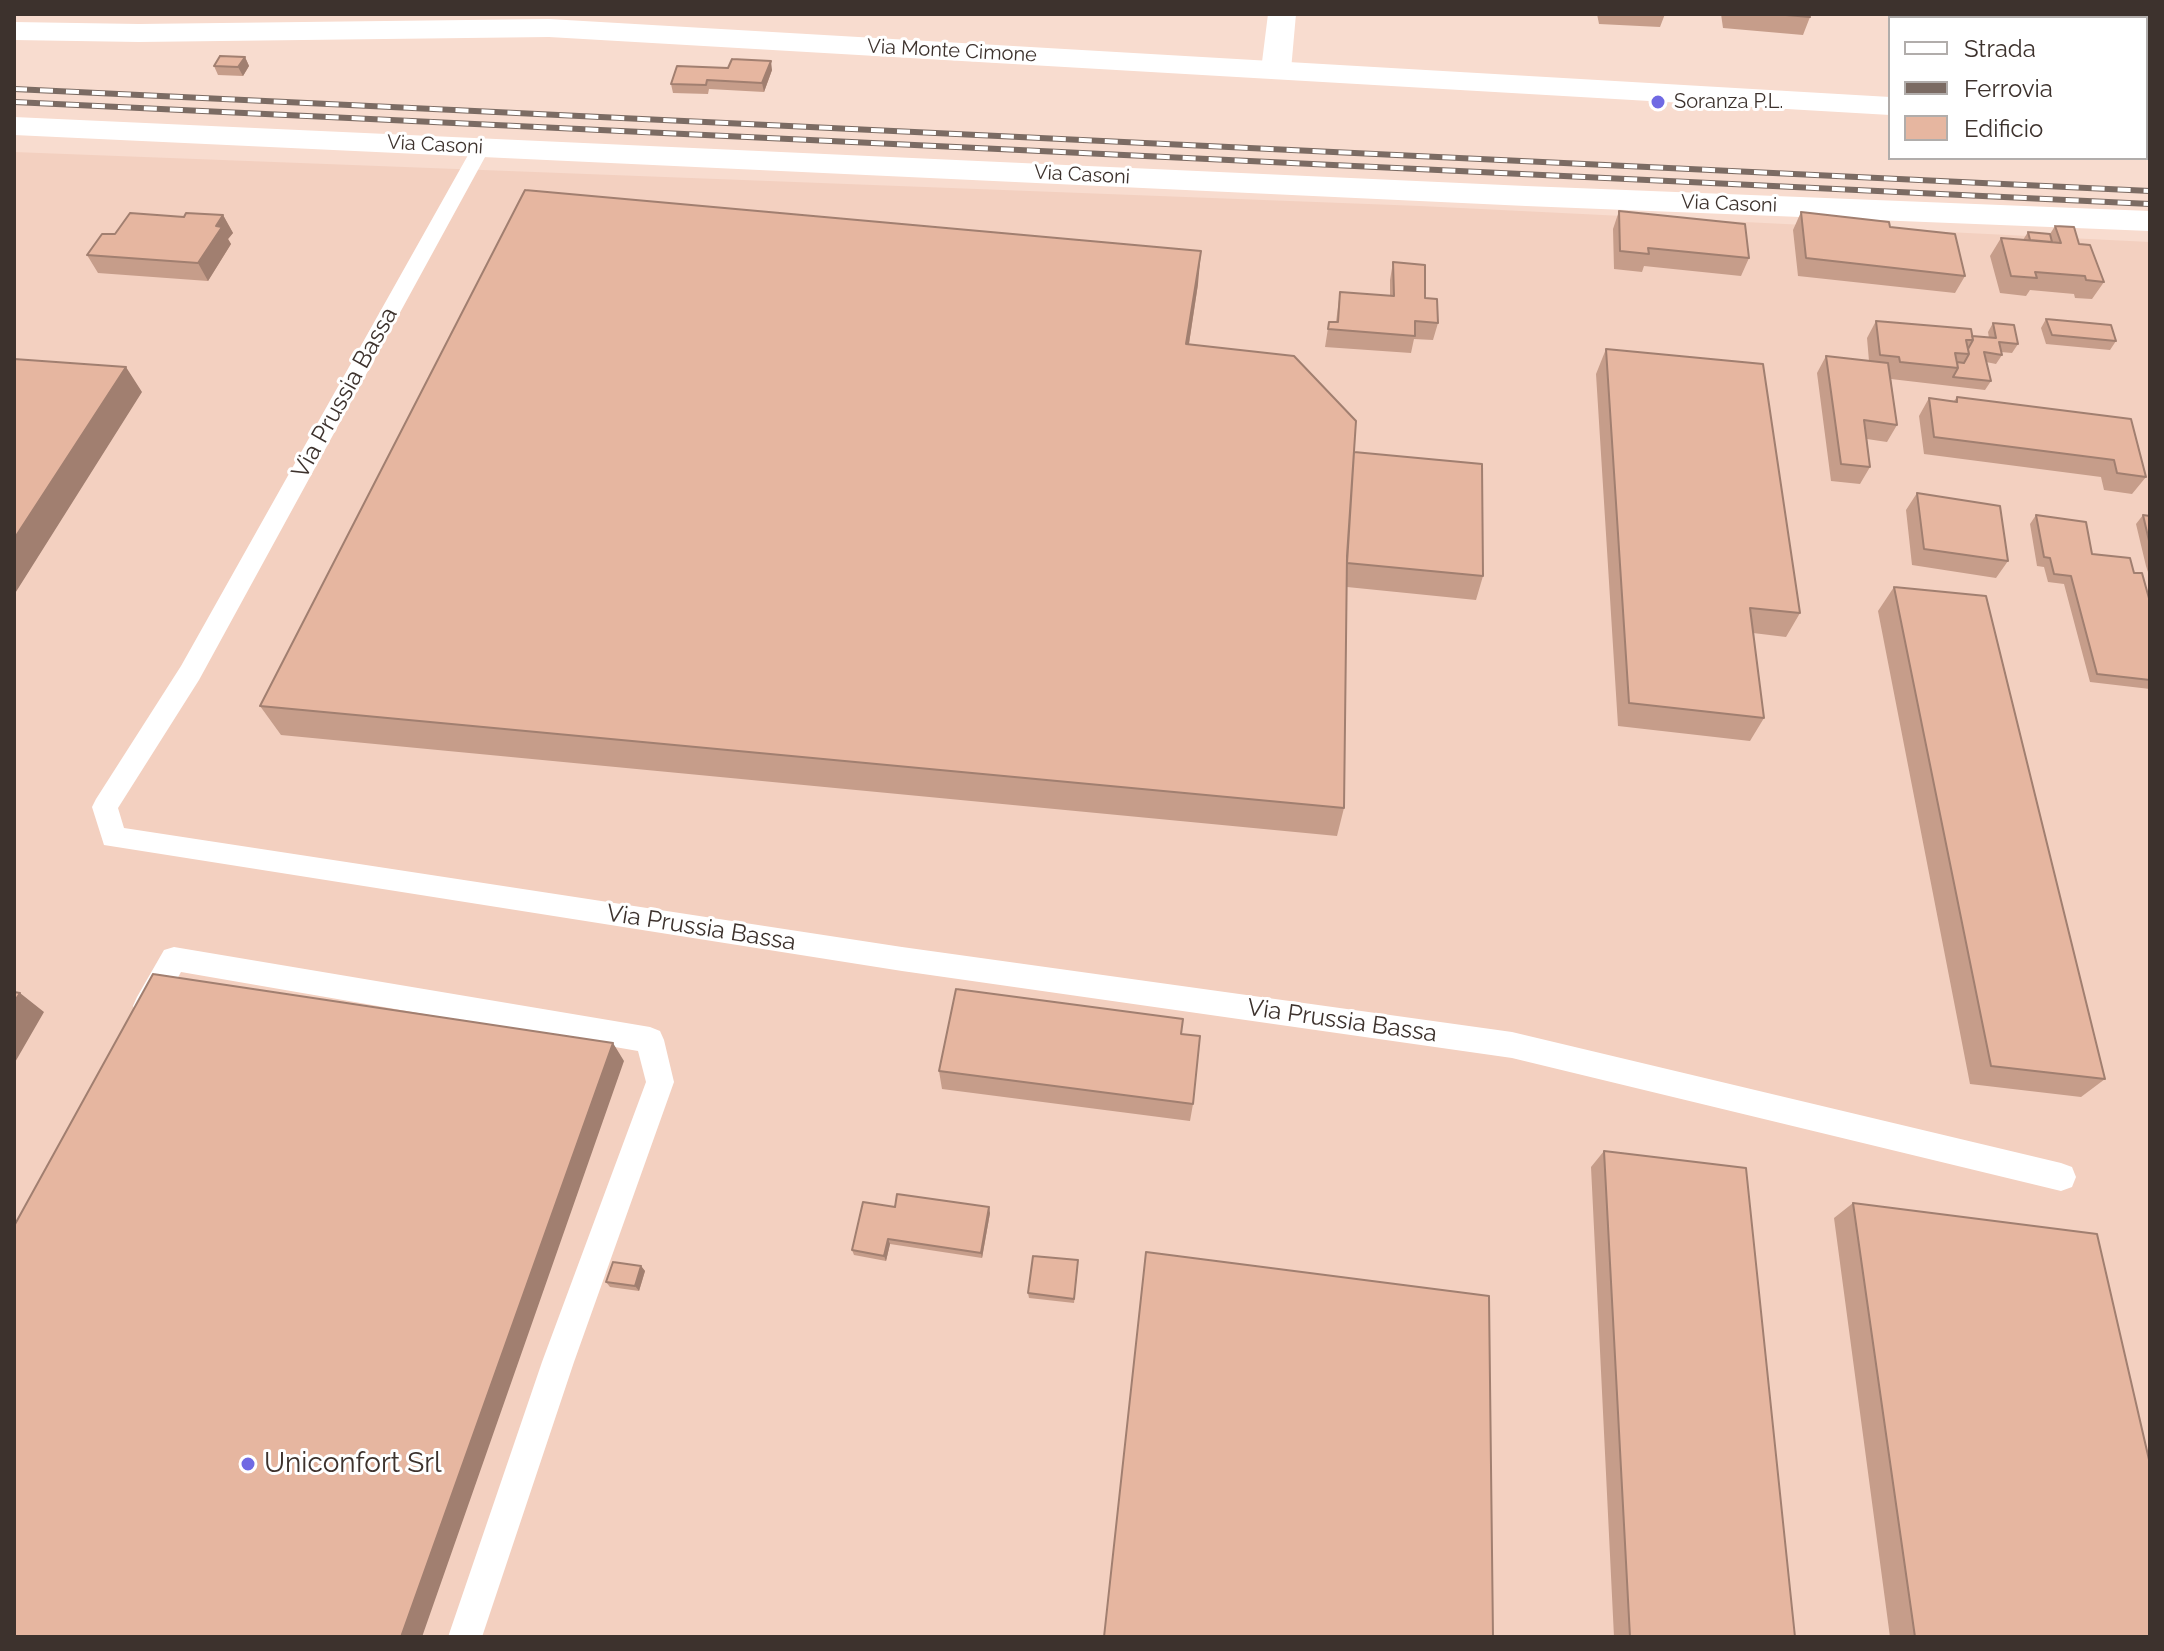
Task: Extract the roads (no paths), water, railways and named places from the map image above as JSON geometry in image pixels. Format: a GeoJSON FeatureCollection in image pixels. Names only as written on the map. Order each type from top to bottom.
{"type":"FeatureCollection","features":[{"type":"Feature","properties":{"kind":"street"},"geometry":{"type":"LineString","coordinates":[[1276,70],[1282,14]]}},
{"type":"Feature","properties":{"kind":"street","name":"Via Monte Cimone"},"geometry":{"type":"LineString","coordinates":[[14,31],[549,28],[1888,106]]}},
{"type":"Feature","properties":{"kind":"street","name":"Via Casoni"},"geometry":{"type":"LineString","coordinates":[[14,126],[1541,197],[2150,221]]}},
{"type":"Feature","properties":{"kind":"lane","name":"Via Prussia Bassa"},"geometry":{"type":"LineString","coordinates":[[481,148],[190,673],[105,807],[113,837],[902,959],[1512,1045],[2061,1177]]}},
{"type":"Feature","properties":{"kind":"lane"},"geometry":{"type":"LineString","coordinates":[[136,1026],[174,959],[650,1040],[660,1082],[558,1362],[465,1637]]}},
{"type":"Feature","properties":{"kind":"railway"},"geometry":{"type":"LineString","coordinates":[[14,89],[2150,191]]}},
{"type":"Feature","properties":{"kind":"railway"},"geometry":{"type":"LineString","coordinates":[[14,102],[2150,204]]}},
{"type":"Feature","properties":{"kind":"place","name":"Soranza P.L."},"geometry":{"type":"Point","coordinates":[1658,102]}},
{"type":"Feature","properties":{"kind":"place","name":"Uniconfort Srl"},"geometry":{"type":"Point","coordinates":[248,1464]}}]}
